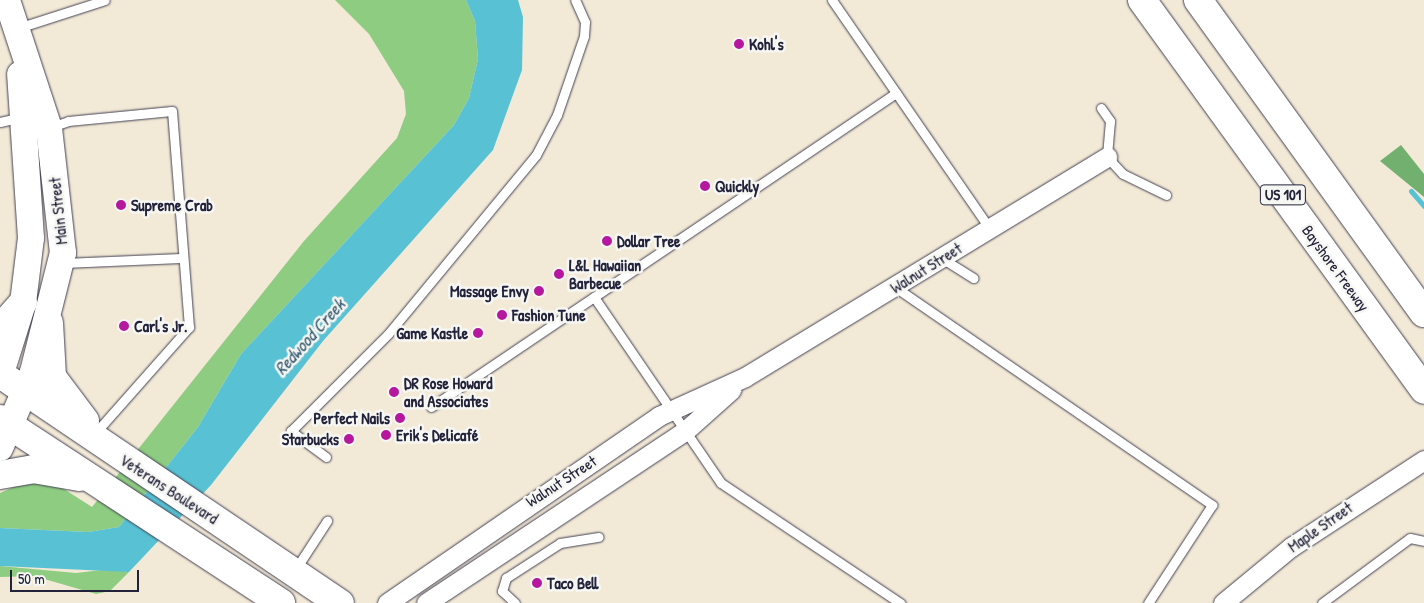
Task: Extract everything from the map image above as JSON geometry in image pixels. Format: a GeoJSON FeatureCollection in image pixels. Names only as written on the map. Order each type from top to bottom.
{"type":"FeatureCollection","features":[{"type":"Feature","properties":{"kind":"main road","name":"Bayshore Freeway"},"geometry":{"type":"LineString","coordinates":[[1142,0],[1424,390]]}},
{"type":"Feature","properties":{"kind":"main road","name":"US 101"},"geometry":{"type":"LineString","coordinates":[[1198,0],[1424,313]]}},
{"type":"Feature","properties":{"kind":"main road"},"geometry":{"type":"LineString","coordinates":[[0,329],[23,303]]}},
{"type":"Feature","properties":{"kind":"main road"},"geometry":{"type":"LineString","coordinates":[[49,323],[52,377],[102,441]]}},
{"type":"Feature","properties":{"kind":"main road","name":"Veterans Boulevard"},"geometry":{"type":"LineString","coordinates":[[0,374],[340,603]]}},
{"type":"Feature","properties":{"kind":"main road"},"geometry":{"type":"LineString","coordinates":[[3,431],[92,481],[281,603]]}},
{"type":"Feature","properties":{"kind":"main road"},"geometry":{"type":"LineString","coordinates":[[0,475],[46,470],[92,481]]}},
{"type":"Feature","properties":{"kind":"street","name":"Main Street"},"geometry":{"type":"LineString","coordinates":[[0,374],[23,303],[31,238],[28,130],[16,29],[7,0]]}},
{"type":"Feature","properties":{"kind":"street","name":"Main Street"},"geometry":{"type":"LineString","coordinates":[[3,431],[27,392],[49,323],[61,264],[28,130]]}},
{"type":"Feature","properties":{"kind":"street","name":"Walnut Street"},"geometry":{"type":"LineString","coordinates":[[387,603],[506,518],[671,411],[745,377],[943,259],[989,228],[1107,157]]}},
{"type":"Feature","properties":{"kind":"street","name":"Walnut Street"},"geometry":{"type":"LineString","coordinates":[[426,603],[685,431],[745,377]]}},
{"type":"Feature","properties":{"kind":"street","name":"Maple Street"},"geometry":{"type":"LineString","coordinates":[[1224,603],[1305,536],[1422,461]]}},
{"type":"Feature","properties":{"kind":"lane"},"geometry":{"type":"LineString","coordinates":[[16,29],[105,0]]}},
{"type":"Feature","properties":{"kind":"lane"},"geometry":{"type":"LineString","coordinates":[[326,457],[291,431],[388,334],[536,155],[557,115],[584,36],[585,22],[575,0]]}},
{"type":"Feature","properties":{"kind":"lane"},"geometry":{"type":"LineString","coordinates":[[832,0],[989,228]]}},
{"type":"Feature","properties":{"kind":"lane"},"geometry":{"type":"LineString","coordinates":[[431,407],[896,93]]}},
{"type":"Feature","properties":{"kind":"lane"},"geometry":{"type":"LineString","coordinates":[[1101,108],[1110,121],[1107,157],[1123,174],[1166,195]]}},
{"type":"Feature","properties":{"kind":"lane"},"geometry":{"type":"LineString","coordinates":[[28,130],[68,121],[172,111],[182,258],[189,327],[102,441]]}},
{"type":"Feature","properties":{"kind":"lane"},"geometry":{"type":"LineString","coordinates":[[61,264],[182,258]]}},
{"type":"Feature","properties":{"kind":"lane"},"geometry":{"type":"LineString","coordinates":[[943,259],[973,278]]}},
{"type":"Feature","properties":{"kind":"lane"},"geometry":{"type":"LineString","coordinates":[[895,287],[1212,505],[1148,603]]}},
{"type":"Feature","properties":{"kind":"lane"},"geometry":{"type":"LineString","coordinates":[[594,297],[721,483],[900,603]]}},
{"type":"Feature","properties":{"kind":"lane"},"geometry":{"type":"LineString","coordinates":[[294,572],[327,521]]}},
{"type":"Feature","properties":{"kind":"lane"},"geometry":{"type":"LineString","coordinates":[[515,603],[502,591],[506,578],[560,543],[599,536]]}},
{"type":"Feature","properties":{"kind":"lane"},"geometry":{"type":"LineString","coordinates":[[1322,603],[1410,538],[1424,541]]}},
{"type":"Feature","properties":{"kind":"green space"},"geometry":{"type":"Polygon","coordinates":[[[335,0],[466,0],[475,21],[478,59],[469,98],[454,125],[241,354],[198,427],[119,527],[88,532],[0,528],[0,493],[25,482],[53,482],[92,507],[304,241],[397,138],[406,114],[404,91],[369,34],[335,0]]]}},
{"type":"Feature","properties":{"kind":"green space"},"geometry":{"type":"Polygon","coordinates":[[[1401,145],[1424,174],[1424,197],[1380,161],[1401,145]]]}},
{"type":"Feature","properties":{"kind":"green space"},"geometry":{"type":"Polygon","coordinates":[[[0,566],[76,573],[110,569],[129,572],[110,591],[96,594],[34,576],[0,577],[0,566]]]}},
{"type":"Feature","properties":{"kind":"water","name":"Redwood Creek"},"geometry":{"type":"Polygon","coordinates":[[[466,0],[518,0],[523,17],[522,70],[493,150],[323,341],[211,485],[129,572],[0,566],[0,528],[88,532],[119,527],[198,427],[241,354],[454,125],[469,98],[478,59],[475,21],[466,0]]]}},
{"type":"Feature","properties":{"kind":"waterway"},"geometry":{"type":"LineString","coordinates":[[1411,191],[1424,206]]}},
{"type":"Feature","properties":{"kind":"place","name":"Kohl's"},"geometry":{"type":"Point","coordinates":[739,44]}},
{"type":"Feature","properties":{"kind":"place","name":"Quickly"},"geometry":{"type":"Point","coordinates":[705,186]}},
{"type":"Feature","properties":{"kind":"place","name":"Supreme Crab"},"geometry":{"type":"Point","coordinates":[121,205]}},
{"type":"Feature","properties":{"kind":"place","name":"Dollar Tree"},"geometry":{"type":"Point","coordinates":[607,241]}},
{"type":"Feature","properties":{"kind":"place","name":"L&L Hawaiian Barbecue"},"geometry":{"type":"Point","coordinates":[559,274]}},
{"type":"Feature","properties":{"kind":"place","name":"Massage Envy"},"geometry":{"type":"Point","coordinates":[539,291]}},
{"type":"Feature","properties":{"kind":"place","name":"Fashion Tune"},"geometry":{"type":"Point","coordinates":[502,315]}},
{"type":"Feature","properties":{"kind":"place","name":"Carl's Jr."},"geometry":{"type":"Point","coordinates":[124,326]}},
{"type":"Feature","properties":{"kind":"place","name":"Game Kastle"},"geometry":{"type":"Point","coordinates":[478,333]}},
{"type":"Feature","properties":{"kind":"place","name":"DR Rose Howard and Associates"},"geometry":{"type":"Point","coordinates":[394,392]}},
{"type":"Feature","properties":{"kind":"place","name":"Perfect Nails"},"geometry":{"type":"Point","coordinates":[400,418]}},
{"type":"Feature","properties":{"kind":"place","name":"Erik's Delicafé"},"geometry":{"type":"Point","coordinates":[386,435]}},
{"type":"Feature","properties":{"kind":"place","name":"Starbucks"},"geometry":{"type":"Point","coordinates":[349,439]}},
{"type":"Feature","properties":{"kind":"place","name":"Taco Bell"},"geometry":{"type":"Point","coordinates":[537,583]}}]}
